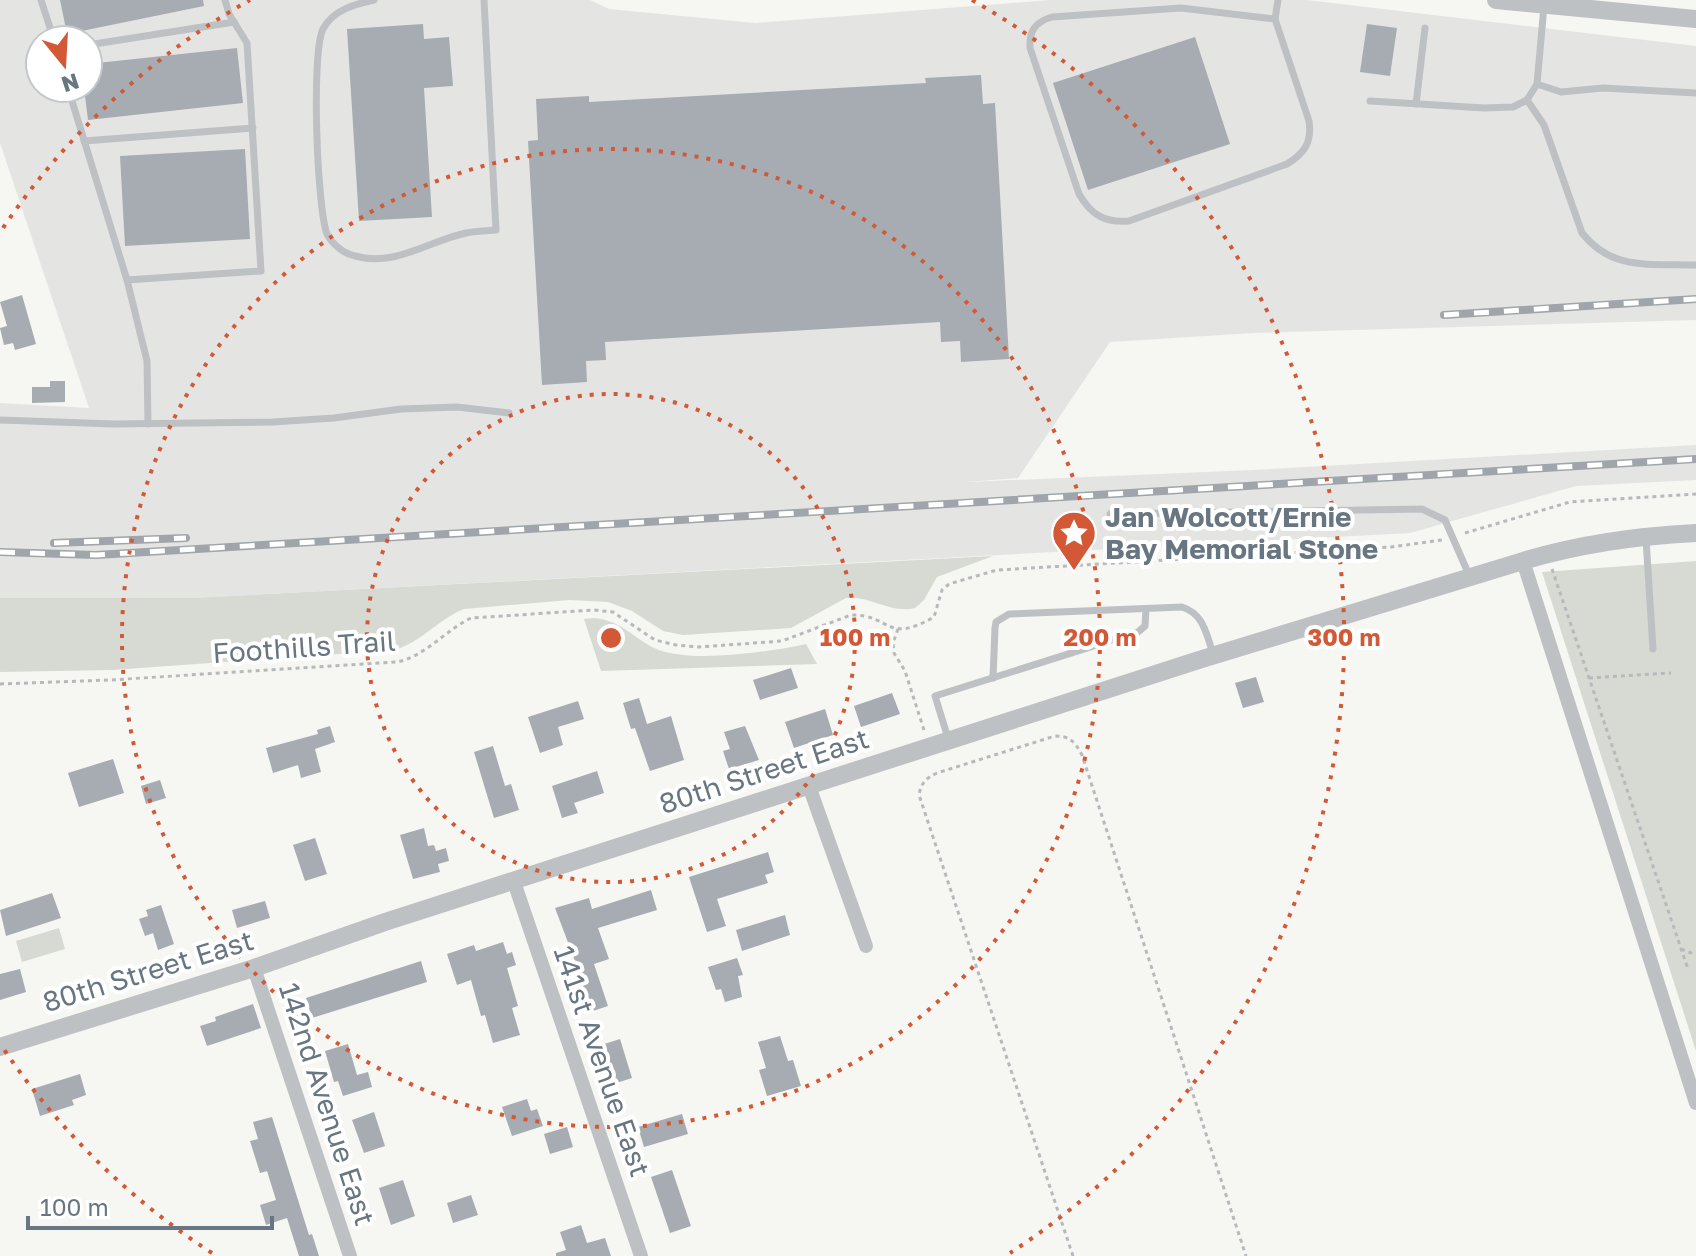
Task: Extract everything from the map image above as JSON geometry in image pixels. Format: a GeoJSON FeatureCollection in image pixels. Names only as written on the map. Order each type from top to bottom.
{"type":"FeatureCollection","features":[{"type":"Feature","properties":{"kind":"street"},"geometry":{"type":"LineString","coordinates":[[1496,0],[1696,19]]}},
{"type":"Feature","properties":{"kind":"street","name":"80th Street East"},"geometry":{"type":"LineString","coordinates":[[0,1047],[254,968],[385,922],[1214,655],[1523,561],[1550,561],[1646,537],[1696,533]]}},
{"type":"Feature","properties":{"kind":"street"},"geometry":{"type":"LineString","coordinates":[[1523,561],[1696,1103]]}},
{"type":"Feature","properties":{"kind":"street"},"geometry":{"type":"LineString","coordinates":[[809,786],[866,946]]}},
{"type":"Feature","properties":{"kind":"street","name":"141st Avenue East"},"geometry":{"type":"LineString","coordinates":[[514,882],[641,1256]]}},
{"type":"Feature","properties":{"kind":"street","name":"142nd Avenue East"},"geometry":{"type":"LineString","coordinates":[[254,968],[350,1256]]}},
{"type":"Feature","properties":{"kind":"lane"},"geometry":{"type":"LineString","coordinates":[[41,0],[49,24]]}},
{"type":"Feature","properties":{"kind":"lane"},"geometry":{"type":"LineString","coordinates":[[127,280],[261,271],[247,43],[225,0]]}},
{"type":"Feature","properties":{"kind":"lane"},"geometry":{"type":"LineString","coordinates":[[374,0],[333,15],[323,30],[317,49],[316,101],[322,215],[328,236],[336,246],[352,256],[380,259],[408,254],[465,233],[496,230],[484,0]]}},
{"type":"Feature","properties":{"kind":"lane"},"geometry":{"type":"LineString","coordinates":[[1275,19],[1181,8],[1052,17],[1036,24],[1031,31],[1030,48],[1079,194],[1087,207],[1096,215],[1113,222],[1129,221],[1260,174],[1299,156],[1308,145],[1311,134],[1275,19],[1278,0]]}},
{"type":"Feature","properties":{"kind":"lane"},"geometry":{"type":"LineString","coordinates":[[1370,101],[1513,107],[1527,100],[1537,84],[1535,4]]}},
{"type":"Feature","properties":{"kind":"lane"},"geometry":{"type":"LineString","coordinates":[[104,42],[234,22]]}},
{"type":"Feature","properties":{"kind":"lane"},"geometry":{"type":"LineString","coordinates":[[1416,104],[1425,28]]}},
{"type":"Feature","properties":{"kind":"lane"},"geometry":{"type":"LineString","coordinates":[[1537,84],[1561,92],[1603,88],[1696,93]]}},
{"type":"Feature","properties":{"kind":"lane"},"geometry":{"type":"LineString","coordinates":[[1527,100],[1544,125],[1582,233],[1592,246],[1611,259],[1632,263],[1696,265]]}},
{"type":"Feature","properties":{"kind":"lane"},"geometry":{"type":"LineString","coordinates":[[73,104],[127,280],[147,361],[148,424]]}},
{"type":"Feature","properties":{"kind":"lane"},"geometry":{"type":"LineString","coordinates":[[84,141],[253,128]]}},
{"type":"Feature","properties":{"kind":"lane"},"geometry":{"type":"LineString","coordinates":[[0,420],[148,424],[273,422],[401,409],[457,407],[509,413]]}},
{"type":"Feature","properties":{"kind":"lane"},"geometry":{"type":"LineString","coordinates":[[1110,514],[1422,509],[1439,515],[1453,536],[1469,578]]}},
{"type":"Feature","properties":{"kind":"lane"},"geometry":{"type":"LineString","coordinates":[[1646,537],[1653,649]]}},
{"type":"Feature","properties":{"kind":"lane"},"geometry":{"type":"LineString","coordinates":[[993,678],[996,622],[1009,614],[1182,607],[1197,614],[1214,655]]}},
{"type":"Feature","properties":{"kind":"lane"},"geometry":{"type":"LineString","coordinates":[[949,740],[935,696],[1138,632],[1145,626],[1146,609]]}},
{"type":"Feature","properties":{"kind":"path"},"geometry":{"type":"LineString","coordinates":[[924,730],[905,671],[894,653],[893,643],[898,629],[915,628],[934,617],[942,590],[949,584],[997,570],[1435,542],[1570,502],[1696,494]]}},
{"type":"Feature","properties":{"kind":"path"},"geometry":{"type":"LineString","coordinates":[[1550,561],[1688,969]]}},
{"type":"Feature","properties":{"kind":"path","name":"Foothills Trail"},"geometry":{"type":"LineString","coordinates":[[0,684],[397,662],[410,660],[453,627],[471,618],[594,610],[613,612],[655,640],[699,647],[782,641],[851,615],[862,615],[893,630],[898,629]]}},
{"type":"Feature","properties":{"kind":"path"},"geometry":{"type":"LineString","coordinates":[[1589,678],[1671,673]]}},
{"type":"Feature","properties":{"kind":"path"},"geometry":{"type":"LineString","coordinates":[[1073,1256],[919,795],[927,778],[937,773],[1055,736],[1067,736],[1076,743],[1082,755],[1246,1256]]}},
{"type":"Feature","properties":{"kind":"path"},"geometry":{"type":"LineString","coordinates":[[1681,949],[1696,955]]}},
{"type":"Feature","properties":{"kind":"shaded area"},"geometry":{"type":"Polygon","coordinates":[[[0,0],[590,0],[609,9],[755,23],[1050,0],[1307,0],[1696,46],[1696,320],[1253,333],[1110,342],[1018,478],[966,482],[1253,470],[1696,445],[1696,480],[1576,486],[1410,533],[193,598],[0,598],[0,403],[89,408],[0,143],[0,0]]]}},
{"type":"Feature","properties":{"kind":"shaded area"},"geometry":{"type":"Polygon","coordinates":[[[993,556],[937,577],[924,600],[915,608],[897,609],[863,599],[846,598],[791,628],[683,635],[663,631],[632,611],[608,602],[570,600],[464,609],[395,650],[112,670],[0,672],[0,598],[193,598],[993,556]]]}},
{"type":"Feature","properties":{"kind":"shaded area"},"geometry":{"type":"Polygon","coordinates":[[[1696,561],[1696,1051],[1542,572],[1696,561]]]}},
{"type":"Feature","properties":{"kind":"shaded area"},"geometry":{"type":"Polygon","coordinates":[[[584,619],[613,623],[650,646],[674,654],[732,655],[806,644],[817,664],[601,671],[584,619]]]}},
{"type":"Feature","properties":{"kind":"shaded area"},"geometry":{"type":"Polygon","coordinates":[[[59,928],[65,949],[22,962],[16,941],[59,928]]]}},
{"type":"Feature","properties":{"kind":"building"},"geometry":{"type":"Polygon","coordinates":[[[60,0],[203,0],[204,6],[104,26],[104,24],[65,24],[60,0]]]}},
{"type":"Feature","properties":{"kind":"building"},"geometry":{"type":"Polygon","coordinates":[[[423,24],[424,39],[449,37],[453,86],[424,88],[432,217],[359,221],[347,29],[423,24]]]}},
{"type":"Feature","properties":{"kind":"building"},"geometry":{"type":"Polygon","coordinates":[[[1367,24],[1397,28],[1390,76],[1360,72],[1367,24]]]}},
{"type":"Feature","properties":{"kind":"building"},"geometry":{"type":"Polygon","coordinates":[[[1195,37],[1230,144],[1088,190],[1053,83],[1195,37]]]}},
{"type":"Feature","properties":{"kind":"building"},"geometry":{"type":"Polygon","coordinates":[[[237,48],[243,103],[88,120],[86,104],[104,104],[104,62],[237,48]]]}},
{"type":"Feature","properties":{"kind":"building"},"geometry":{"type":"Polygon","coordinates":[[[981,75],[983,104],[995,103],[1009,359],[961,362],[960,341],[941,342],[940,322],[605,342],[606,360],[586,361],[587,382],[542,385],[528,141],[538,140],[536,99],[589,96],[589,102],[926,83],[925,78],[981,75]]]}},
{"type":"Feature","properties":{"kind":"building"},"geometry":{"type":"Polygon","coordinates":[[[245,149],[250,239],[125,246],[120,156],[245,149]]]}},
{"type":"Feature","properties":{"kind":"building"},"geometry":{"type":"Polygon","coordinates":[[[22,295],[36,344],[15,350],[13,343],[4,345],[0,328],[7,326],[0,302],[22,295]]]}},
{"type":"Feature","properties":{"kind":"building"},"geometry":{"type":"Polygon","coordinates":[[[50,381],[65,381],[65,402],[32,403],[32,387],[50,387],[50,381]]]}},
{"type":"Feature","properties":{"kind":"building"},"geometry":{"type":"Polygon","coordinates":[[[791,668],[798,688],[760,700],[753,680],[791,668]]]}},
{"type":"Feature","properties":{"kind":"building"},"geometry":{"type":"Polygon","coordinates":[[[1256,677],[1264,702],[1243,708],[1235,683],[1256,677]]]}},
{"type":"Feature","properties":{"kind":"building"},"geometry":{"type":"Polygon","coordinates":[[[892,693],[900,714],[861,727],[854,706],[892,693]]]}},
{"type":"Feature","properties":{"kind":"building"},"geometry":{"type":"Polygon","coordinates":[[[639,698],[647,724],[671,716],[684,760],[650,771],[623,703],[639,698]]]}},
{"type":"Feature","properties":{"kind":"building"},"geometry":{"type":"Polygon","coordinates":[[[578,701],[584,719],[558,727],[563,745],[540,753],[528,717],[578,701]]]}},
{"type":"Feature","properties":{"kind":"building"},"geometry":{"type":"Polygon","coordinates":[[[825,709],[833,735],[794,748],[785,722],[825,709]]]}},
{"type":"Feature","properties":{"kind":"building"},"geometry":{"type":"Polygon","coordinates":[[[330,726],[335,742],[315,749],[321,772],[301,778],[298,765],[273,773],[266,748],[318,734],[317,730],[330,726]]]}},
{"type":"Feature","properties":{"kind":"building"},"geometry":{"type":"Polygon","coordinates":[[[745,726],[759,760],[729,769],[723,751],[730,749],[724,732],[745,726]]]}},
{"type":"Feature","properties":{"kind":"building"},"geometry":{"type":"Polygon","coordinates":[[[493,746],[505,786],[511,784],[519,810],[494,818],[474,752],[493,746]]]}},
{"type":"Feature","properties":{"kind":"building"},"geometry":{"type":"Polygon","coordinates":[[[113,759],[124,793],[79,807],[68,773],[113,759]]]}},
{"type":"Feature","properties":{"kind":"building"},"geometry":{"type":"Polygon","coordinates":[[[597,771],[604,793],[574,803],[578,813],[562,818],[552,786],[597,771]]]}},
{"type":"Feature","properties":{"kind":"building"},"geometry":{"type":"Polygon","coordinates":[[[160,780],[166,798],[146,804],[141,786],[160,780]]]}},
{"type":"Feature","properties":{"kind":"building"},"geometry":{"type":"Polygon","coordinates":[[[424,828],[428,846],[434,845],[436,851],[446,848],[449,861],[438,864],[440,872],[413,879],[400,835],[424,828]]]}},
{"type":"Feature","properties":{"kind":"building"},"geometry":{"type":"Polygon","coordinates":[[[315,838],[327,874],[305,881],[293,845],[315,838]]]}},
{"type":"Feature","properties":{"kind":"building"},"geometry":{"type":"Polygon","coordinates":[[[768,852],[774,872],[765,875],[768,883],[717,899],[726,926],[707,932],[689,877],[768,852]]]}},
{"type":"Feature","properties":{"kind":"building"},"geometry":{"type":"Polygon","coordinates":[[[651,890],[657,910],[598,928],[609,959],[594,964],[608,1006],[587,1013],[575,975],[580,974],[555,908],[589,898],[592,909],[651,890]]]}},
{"type":"Feature","properties":{"kind":"building"},"geometry":{"type":"Polygon","coordinates":[[[52,893],[61,918],[6,936],[0,910],[52,893]]]}},
{"type":"Feature","properties":{"kind":"building"},"geometry":{"type":"Polygon","coordinates":[[[265,901],[270,918],[237,928],[232,910],[265,901]]]}},
{"type":"Feature","properties":{"kind":"building"},"geometry":{"type":"Polygon","coordinates":[[[161,905],[174,944],[158,950],[153,933],[145,936],[139,919],[148,916],[146,910],[161,905]]]}},
{"type":"Feature","properties":{"kind":"building"},"geometry":{"type":"Polygon","coordinates":[[[785,915],[790,935],[742,951],[736,930],[785,915]]]}},
{"type":"Feature","properties":{"kind":"building"},"geometry":{"type":"Polygon","coordinates":[[[503,942],[507,954],[512,952],[516,965],[507,968],[518,1006],[512,1008],[520,1035],[493,1043],[485,1015],[481,1016],[471,980],[457,985],[447,954],[474,945],[476,951],[503,942]]]}},
{"type":"Feature","properties":{"kind":"building"},"geometry":{"type":"Polygon","coordinates":[[[737,958],[743,975],[738,976],[742,997],[725,1002],[721,989],[716,990],[708,967],[737,958]]]}},
{"type":"Feature","properties":{"kind":"building"},"geometry":{"type":"Polygon","coordinates":[[[421,961],[427,982],[312,1018],[306,998],[421,961]]]}},
{"type":"Feature","properties":{"kind":"building"},"geometry":{"type":"Polygon","coordinates":[[[20,969],[26,992],[0,1000],[0,974],[20,969]]]}},
{"type":"Feature","properties":{"kind":"building"},"geometry":{"type":"Polygon","coordinates":[[[253,1004],[261,1028],[207,1046],[200,1026],[216,1021],[215,1017],[253,1004]]]}},
{"type":"Feature","properties":{"kind":"building"},"geometry":{"type":"Polygon","coordinates":[[[780,1036],[788,1061],[793,1060],[801,1086],[767,1096],[759,1070],[766,1068],[758,1042],[780,1036]]]}},
{"type":"Feature","properties":{"kind":"building"},"geometry":{"type":"Polygon","coordinates":[[[620,1039],[632,1078],[610,1085],[598,1046],[620,1039]]]}},
{"type":"Feature","properties":{"kind":"building"},"geometry":{"type":"Polygon","coordinates":[[[348,1044],[357,1075],[368,1072],[372,1087],[343,1096],[338,1081],[334,1082],[325,1051],[348,1044]]]}},
{"type":"Feature","properties":{"kind":"building"},"geometry":{"type":"Polygon","coordinates":[[[80,1074],[86,1095],[72,1100],[74,1105],[40,1116],[32,1089],[80,1074]]]}},
{"type":"Feature","properties":{"kind":"building"},"geometry":{"type":"Polygon","coordinates":[[[527,1099],[531,1111],[537,1109],[543,1126],[512,1136],[502,1107],[527,1099]]]}},
{"type":"Feature","properties":{"kind":"building"},"geometry":{"type":"Polygon","coordinates":[[[374,1112],[385,1146],[364,1153],[352,1120],[374,1112]]]}},
{"type":"Feature","properties":{"kind":"building"},"geometry":{"type":"Polygon","coordinates":[[[682,1114],[688,1134],[644,1147],[638,1127],[682,1114]]]}},
{"type":"Feature","properties":{"kind":"building"},"geometry":{"type":"Polygon","coordinates":[[[272,1117],[309,1235],[312,1234],[319,1256],[299,1256],[287,1218],[266,1225],[260,1205],[276,1200],[267,1171],[260,1173],[250,1141],[258,1139],[253,1122],[272,1117]]]}},
{"type":"Feature","properties":{"kind":"building"},"geometry":{"type":"Polygon","coordinates":[[[567,1127],[573,1147],[550,1154],[544,1134],[567,1127]]]}},
{"type":"Feature","properties":{"kind":"building"},"geometry":{"type":"Polygon","coordinates":[[[672,1170],[691,1226],[670,1233],[651,1177],[672,1170]]]}},
{"type":"Feature","properties":{"kind":"building"},"geometry":{"type":"Polygon","coordinates":[[[403,1180],[415,1216],[391,1225],[379,1188],[403,1180]]]}},
{"type":"Feature","properties":{"kind":"building"},"geometry":{"type":"Polygon","coordinates":[[[471,1195],[478,1215],[453,1223],[447,1203],[471,1195]]]}},
{"type":"Feature","properties":{"kind":"building"},"geometry":{"type":"Polygon","coordinates":[[[581,1225],[587,1243],[605,1238],[611,1256],[556,1256],[556,1253],[566,1250],[560,1232],[581,1225]]]}},
{"type":"Feature","properties":{"kind":"railway"},"geometry":{"type":"LineString","coordinates":[[1444,315],[1696,299]]}},
{"type":"Feature","properties":{"kind":"railway"},"geometry":{"type":"LineString","coordinates":[[0,552],[96,555],[1696,459]]}},
{"type":"Feature","properties":{"kind":"railway"},"geometry":{"type":"LineString","coordinates":[[54,543],[186,538]]}},
{"type":"Feature","properties":{"kind":"place","name":"Jan Wolcott/Ernie Bay Memorial Stone"},"geometry":{"type":"Point","coordinates":[1074,572]}}]}
